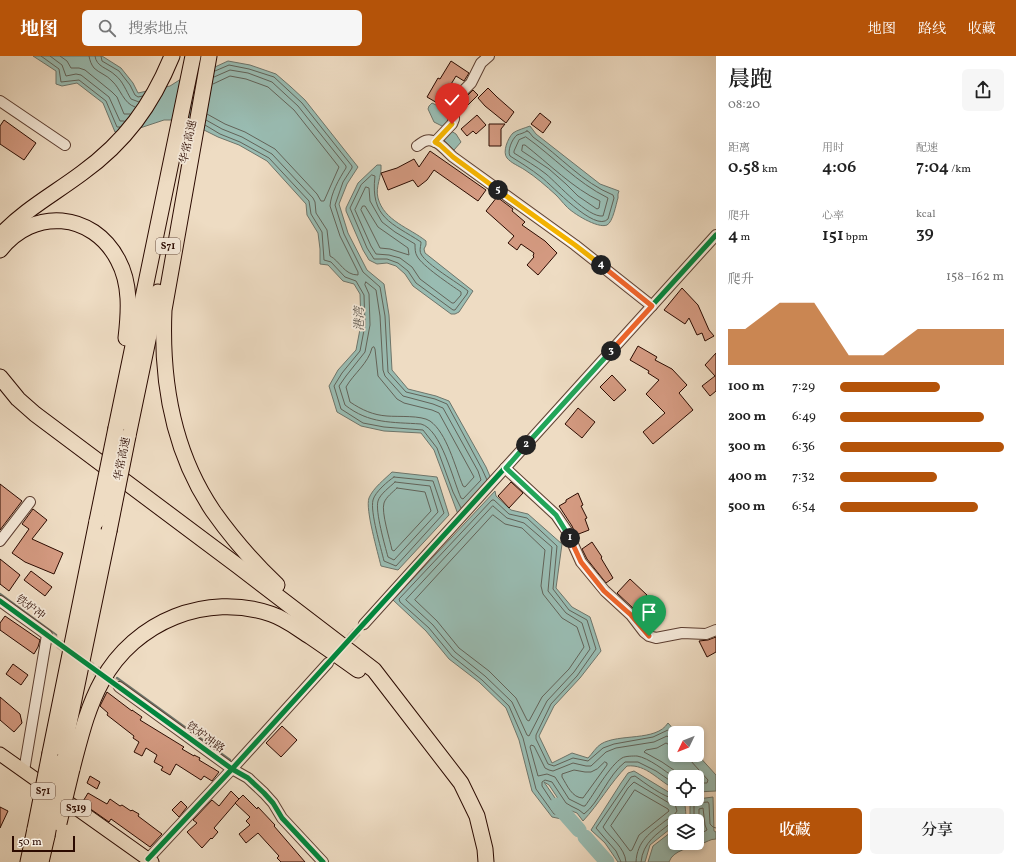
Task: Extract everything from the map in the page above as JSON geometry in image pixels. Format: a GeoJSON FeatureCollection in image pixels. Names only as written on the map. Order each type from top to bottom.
{"type":"FeatureCollection","features":[{"type":"Feature","properties":{"kind":"highway"},"geometry":{"type":"LineString","coordinates":[[0,236],[12,223],[82,174],[120,141],[141,116],[159,86],[172,56]]}},
{"type":"Feature","properties":{"kind":"highway","name":"华常高速"},"geometry":{"type":"LineString","coordinates":[[42,862],[46,835],[109,531],[118,429],[193,56]]}},
{"type":"Feature","properties":{"kind":"highway"},"geometry":{"type":"LineString","coordinates":[[208,56],[164,310],[163,337],[167,392],[173,421],[182,450],[195,480],[212,510],[234,539],[281,590],[370,672],[461,783],[477,816],[485,848],[486,862]]}},
{"type":"Feature","properties":{"kind":"highway","name":"华常高速"},"geometry":{"type":"LineString","coordinates":[[61,761],[82,570],[118,429],[208,56]]}},
{"type":"Feature","properties":{"kind":"highway"},"geometry":{"type":"LineString","coordinates":[[0,250],[16,233],[30,226],[46,221],[65,220],[83,226],[97,234],[118,260],[125,277],[129,312],[118,429]]}},
{"type":"Feature","properties":{"kind":"highway"},"geometry":{"type":"LineString","coordinates":[[0,377],[18,399],[35,414],[238,566],[370,672],[456,787],[470,818],[480,862]]}},
{"type":"Feature","properties":{"kind":"highway"},"geometry":{"type":"LineString","coordinates":[[0,389],[10,401],[40,426],[308,628],[370,672]]}},
{"type":"Feature","properties":{"kind":"highway"},"geometry":{"type":"LineString","coordinates":[[49,862],[46,835],[61,761],[83,726],[102,680],[115,661],[129,646],[146,632],[163,621],[185,613],[206,608],[228,607],[252,609],[272,615],[290,623],[370,672]]}},
{"type":"Feature","properties":{"kind":"highway","name":"华常高速"},"geometry":{"type":"LineString","coordinates":[[28,862],[46,835]]}},
{"type":"Feature","properties":{"kind":"main road","name":"S319"},"geometry":{"type":"LineString","coordinates":[[0,754],[150,860]]}},
{"type":"Feature","properties":{"kind":"street"},"geometry":{"type":"LineString","coordinates":[[435,142],[452,124],[454,119],[454,100],[470,83],[479,66],[489,56]]}},
{"type":"Feature","properties":{"kind":"street"},"geometry":{"type":"LineString","coordinates":[[0,101],[65,146]]}},
{"type":"Feature","properties":{"kind":"street"},"geometry":{"type":"LineString","coordinates":[[417,146],[431,140],[440,145],[453,157],[575,245],[652,306]]}},
{"type":"Feature","properties":{"kind":"street"},"geometry":{"type":"LineString","coordinates":[[364,624],[716,235]]}},
{"type":"Feature","properties":{"kind":"street"},"geometry":{"type":"LineString","coordinates":[[506,468],[556,515],[567,531],[581,562],[604,591],[631,615],[649,636],[656,638],[682,633],[706,634],[716,630]]}},
{"type":"Feature","properties":{"kind":"street"},"geometry":{"type":"LineString","coordinates":[[0,542],[30,502]]}},
{"type":"Feature","properties":{"kind":"street","name":"铁炉冲"},"geometry":{"type":"LineString","coordinates":[[0,601],[47,635],[24,772]]}},
{"type":"Feature","properties":{"kind":"street"},"geometry":{"type":"LineString","coordinates":[[150,860],[328,663]]}},
{"type":"Feature","properties":{"kind":"street","name":"铁炉冲路"},"geometry":{"type":"LineString","coordinates":[[119,687],[232,770],[248,778],[273,803],[282,818],[323,862]]}},
{"type":"Feature","properties":{"kind":"water"},"geometry":{"type":"Polygon","coordinates":[[[33,56],[102,56],[121,68],[133,83],[138,93],[170,86],[189,74],[204,72],[228,61],[250,65],[276,74],[305,100],[358,167],[347,184],[339,204],[348,233],[367,270],[384,284],[389,315],[392,370],[408,389],[449,401],[486,467],[492,481],[459,517],[434,450],[421,433],[384,431],[361,426],[337,412],[329,386],[338,370],[356,350],[361,324],[360,294],[354,284],[343,281],[328,265],[320,264],[318,233],[307,215],[306,204],[267,161],[239,145],[218,137],[184,120],[164,120],[140,128],[115,132],[103,103],[77,83],[62,86],[56,84],[56,71],[33,56]]]}},
{"type":"Feature","properties":{"kind":"water"},"geometry":{"type":"Polygon","coordinates":[[[432,103],[442,108],[451,125],[444,127],[434,122],[428,109],[432,103]]]}},
{"type":"Feature","properties":{"kind":"water"},"geometry":{"type":"Polygon","coordinates":[[[530,126],[536,134],[600,184],[619,191],[613,217],[607,225],[598,225],[585,220],[566,206],[541,182],[507,158],[505,149],[511,135],[530,126]]]}},
{"type":"Feature","properties":{"kind":"water"},"geometry":{"type":"Polygon","coordinates":[[[451,131],[456,134],[461,142],[454,150],[442,138],[451,131]]]}},
{"type":"Feature","properties":{"kind":"water"},"geometry":{"type":"Polygon","coordinates":[[[377,165],[381,165],[381,173],[377,194],[381,206],[386,213],[398,223],[426,241],[424,249],[425,253],[473,291],[459,312],[451,314],[413,286],[405,274],[396,266],[387,263],[377,264],[369,260],[363,250],[346,208],[358,183],[377,165]]]}},
{"type":"Feature","properties":{"kind":"water"},"geometry":{"type":"Polygon","coordinates":[[[392,472],[437,477],[449,515],[398,570],[381,566],[370,521],[368,504],[369,498],[373,491],[392,472]]]}},
{"type":"Feature","properties":{"kind":"water"},"geometry":{"type":"Polygon","coordinates":[[[495,491],[496,496],[511,510],[528,514],[562,544],[556,588],[572,607],[590,617],[601,651],[580,678],[554,706],[539,736],[552,763],[572,753],[588,758],[601,744],[617,739],[655,733],[668,723],[671,726],[668,726],[668,762],[704,762],[716,775],[716,791],[704,792],[704,770],[668,770],[668,785],[646,770],[634,766],[627,766],[615,779],[583,821],[577,813],[563,806],[549,785],[544,782],[571,821],[552,817],[532,791],[519,740],[506,708],[479,682],[449,659],[426,631],[393,600],[495,491]]]}},
{"type":"Feature","properties":{"kind":"water"},"geometry":{"type":"Polygon","coordinates":[[[634,771],[668,792],[668,806],[685,806],[686,814],[668,814],[668,831],[650,845],[645,862],[618,862],[605,843],[591,830],[628,773],[634,771]]]}},
{"type":"Feature","properties":{"kind":"water"},"geometry":{"type":"Polygon","coordinates":[[[713,797],[714,831],[716,832],[716,839],[704,843],[704,814],[690,814],[690,806],[704,806],[704,798],[713,797]]]}},
{"type":"Feature","properties":{"kind":"water"},"geometry":{"type":"Polygon","coordinates":[[[668,834],[668,850],[682,850],[674,855],[669,862],[648,862],[653,846],[668,834]]]}},
{"type":"Feature","properties":{"kind":"building"},"geometry":{"type":"Polygon","coordinates":[[[451,61],[469,73],[464,81],[456,76],[439,104],[427,97],[438,78],[440,79],[451,61]]]}},
{"type":"Feature","properties":{"kind":"building"},"geometry":{"type":"Polygon","coordinates":[[[488,88],[514,112],[506,123],[485,106],[478,98],[488,88]]]}},
{"type":"Feature","properties":{"kind":"building"},"geometry":{"type":"Polygon","coordinates":[[[473,90],[478,95],[468,105],[463,100],[473,90]]]}},
{"type":"Feature","properties":{"kind":"building"},"geometry":{"type":"Polygon","coordinates":[[[540,113],[551,122],[543,133],[531,124],[540,113]]]}},
{"type":"Feature","properties":{"kind":"building"},"geometry":{"type":"Polygon","coordinates":[[[477,115],[486,125],[476,134],[473,131],[467,136],[461,129],[477,115]]]}},
{"type":"Feature","properties":{"kind":"building"},"geometry":{"type":"Polygon","coordinates":[[[4,120],[36,143],[24,160],[0,144],[0,126],[4,120]]]}},
{"type":"Feature","properties":{"kind":"building"},"geometry":{"type":"Polygon","coordinates":[[[489,124],[505,124],[501,129],[501,146],[489,146],[489,124]]]}},
{"type":"Feature","properties":{"kind":"building"},"geometry":{"type":"Polygon","coordinates":[[[430,151],[486,190],[478,201],[434,170],[427,180],[418,187],[413,180],[388,190],[381,173],[397,168],[414,159],[419,167],[430,151]]]}},
{"type":"Feature","properties":{"kind":"building"},"geometry":{"type":"Polygon","coordinates":[[[497,197],[513,209],[512,211],[525,222],[522,225],[545,241],[557,253],[538,275],[527,265],[534,257],[534,253],[521,244],[517,250],[508,243],[514,236],[486,211],[497,197]]]}},
{"type":"Feature","properties":{"kind":"building"},"geometry":{"type":"Polygon","coordinates":[[[682,288],[698,305],[709,330],[714,336],[705,341],[702,333],[697,335],[689,318],[685,324],[664,310],[682,288]]]}},
{"type":"Feature","properties":{"kind":"building"},"geometry":{"type":"Polygon","coordinates":[[[638,346],[657,357],[655,360],[672,369],[687,385],[679,393],[693,410],[653,444],[643,432],[665,413],[646,394],[659,380],[648,373],[649,371],[630,360],[638,346]]]}},
{"type":"Feature","properties":{"kind":"building"},"geometry":{"type":"Polygon","coordinates":[[[716,353],[716,391],[710,396],[702,386],[715,376],[705,365],[716,353]]]}},
{"type":"Feature","properties":{"kind":"building"},"geometry":{"type":"Polygon","coordinates":[[[612,375],[626,390],[614,401],[600,387],[612,375]]]}},
{"type":"Feature","properties":{"kind":"building"},"geometry":{"type":"Polygon","coordinates":[[[578,408],[595,422],[582,438],[565,424],[578,408]]]}},
{"type":"Feature","properties":{"kind":"building"},"geometry":{"type":"Polygon","coordinates":[[[511,482],[523,493],[509,508],[498,496],[511,482]]]}},
{"type":"Feature","properties":{"kind":"building"},"geometry":{"type":"Polygon","coordinates":[[[0,484],[22,501],[0,530],[0,484]]]}},
{"type":"Feature","properties":{"kind":"building"},"geometry":{"type":"Polygon","coordinates":[[[578,493],[583,505],[581,506],[587,518],[585,519],[589,530],[576,535],[559,506],[578,493]]]}},
{"type":"Feature","properties":{"kind":"building"},"geometry":{"type":"Polygon","coordinates":[[[33,509],[47,520],[32,539],[63,553],[54,574],[25,562],[12,553],[29,529],[22,524],[33,509]]]}},
{"type":"Feature","properties":{"kind":"building"},"geometry":{"type":"Polygon","coordinates":[[[592,542],[613,578],[606,583],[587,559],[582,549],[592,542]]]}},
{"type":"Feature","properties":{"kind":"building"},"geometry":{"type":"Polygon","coordinates":[[[0,559],[20,575],[9,591],[0,584],[0,559]]]}},
{"type":"Feature","properties":{"kind":"building"},"geometry":{"type":"Polygon","coordinates":[[[31,571],[52,587],[45,596],[24,580],[31,571]]]}},
{"type":"Feature","properties":{"kind":"building"},"geometry":{"type":"Polygon","coordinates":[[[630,579],[647,595],[634,609],[617,593],[630,579]]]}},
{"type":"Feature","properties":{"kind":"building"},"geometry":{"type":"Polygon","coordinates":[[[5,616],[40,640],[34,654],[0,630],[0,623],[5,616]]]}},
{"type":"Feature","properties":{"kind":"building"},"geometry":{"type":"Polygon","coordinates":[[[716,637],[716,652],[707,657],[699,641],[716,637]]]}},
{"type":"Feature","properties":{"kind":"building"},"geometry":{"type":"Polygon","coordinates":[[[13,664],[28,675],[21,685],[6,674],[13,664]]]}},
{"type":"Feature","properties":{"kind":"building"},"geometry":{"type":"Polygon","coordinates":[[[107,692],[142,717],[140,720],[184,747],[182,749],[200,758],[199,760],[219,772],[212,781],[204,776],[201,780],[176,764],[170,775],[161,770],[163,767],[154,762],[157,755],[146,748],[142,756],[134,752],[139,742],[133,738],[134,736],[107,715],[108,713],[100,706],[107,692]]]}},
{"type":"Feature","properties":{"kind":"building"},"geometry":{"type":"Polygon","coordinates":[[[0,697],[20,714],[22,723],[14,732],[0,720],[0,697]]]}},
{"type":"Feature","properties":{"kind":"building"},"geometry":{"type":"Polygon","coordinates":[[[282,726],[297,740],[281,757],[266,743],[282,726]]]}},
{"type":"Feature","properties":{"kind":"building"},"geometry":{"type":"Polygon","coordinates":[[[90,776],[100,782],[97,789],[87,783],[90,776]]]}},
{"type":"Feature","properties":{"kind":"building"},"geometry":{"type":"Polygon","coordinates":[[[231,791],[239,799],[214,828],[218,832],[202,848],[187,832],[197,823],[193,820],[212,800],[219,806],[231,791]]]}},
{"type":"Feature","properties":{"kind":"building"},"geometry":{"type":"Polygon","coordinates":[[[88,793],[107,804],[110,799],[120,806],[122,805],[131,811],[132,810],[139,814],[138,816],[162,834],[150,847],[111,819],[109,822],[82,803],[88,793]]]}},
{"type":"Feature","properties":{"kind":"building"},"geometry":{"type":"Polygon","coordinates":[[[243,795],[257,809],[258,807],[275,825],[274,826],[305,862],[281,862],[277,858],[279,856],[258,833],[246,843],[239,834],[250,825],[246,821],[250,817],[235,803],[243,795]]]}},
{"type":"Feature","properties":{"kind":"building"},"geometry":{"type":"Polygon","coordinates":[[[181,801],[187,807],[179,817],[172,810],[181,801]]]}},
{"type":"Feature","properties":{"kind":"building"},"geometry":{"type":"Polygon","coordinates":[[[0,807],[8,811],[0,828],[0,807]]]}},
{"type":"Feature","properties":{"kind":"waterway"},"geometry":{"type":"LineString","coordinates":[[0,594],[56,635]]}},
{"type":"Feature","properties":{"kind":"waterway"},"geometry":{"type":"LineString","coordinates":[[117,678],[230,760]]}},
{"type":"Feature","properties":{"kind":"waterway"},"geometry":{"type":"LineString","coordinates":[[557,805],[579,830]]}},
{"type":"Feature","properties":{"kind":"waterway"},"geometry":{"type":"LineString","coordinates":[[585,837],[607,862]]}},
{"type":"Feature","properties":{"kind":"tunnel"},"geometry":{"type":"LineString","coordinates":[[340,650],[364,624]]}},
{"type":"Feature","properties":{"kind":"tunnel"},"geometry":{"type":"LineString","coordinates":[[47,635],[119,687]]}},
{"type":"Feature","properties":{"kind":"cycle path"},"geometry":{"type":"LineString","coordinates":[[148,859],[232,769],[716,235]]}},
{"type":"Feature","properties":{"kind":"cycle path"},"geometry":{"type":"LineString","coordinates":[[0,601],[232,769],[248,778],[273,803],[282,818],[323,862]]}},
{"type":"Feature","properties":{"kind":"route"},"geometry":{"type":"LineString","coordinates":[[452,124],[435,142],[453,157],[575,245],[652,306],[506,468],[556,515],[567,531],[581,562],[604,591],[631,615],[649,636]]}},
{"type":"Feature","properties":{"kind":"water label","name":"港湾"},"geometry":{"type":"Point","coordinates":[360,319]}}]}
